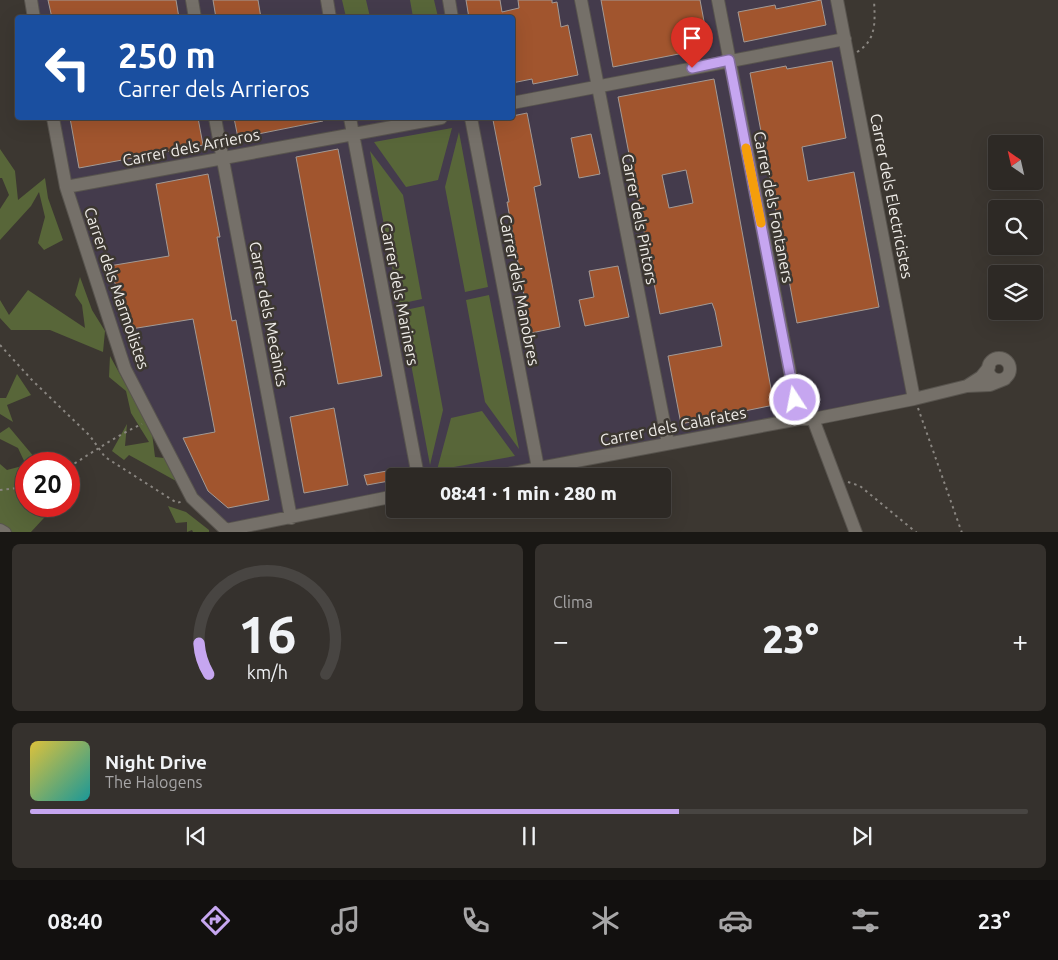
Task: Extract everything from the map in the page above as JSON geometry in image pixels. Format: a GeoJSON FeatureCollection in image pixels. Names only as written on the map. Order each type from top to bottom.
{"type":"FeatureCollection","features":[{"type":"Feature","properties":{"kind":"street"},"geometry":{"type":"LineString","coordinates":[[31,0],[34,15]]}},
{"type":"Feature","properties":{"kind":"street"},"geometry":{"type":"LineString","coordinates":[[192,0],[194,15]]}},
{"type":"Feature","properties":{"kind":"street"},"geometry":{"type":"LineString","coordinates":[[327,0],[330,15]]}},
{"type":"Feature","properties":{"kind":"street"},"geometry":{"type":"LineString","coordinates":[[449,0],[452,15]]}},
{"type":"Feature","properties":{"kind":"street","name":"Carrer dels Pintors"},"geometry":{"type":"LineString","coordinates":[[582,0],[668,443]]}},
{"type":"Feature","properties":{"kind":"street","name":"Carrer dels Fontaners"},"geometry":{"type":"LineString","coordinates":[[718,0],[799,419]]}},
{"type":"Feature","properties":{"kind":"street","name":"Carrer dels Electricistes"},"geometry":{"type":"LineString","coordinates":[[837,0],[914,399]]}},
{"type":"Feature","properties":{"kind":"street"},"geometry":{"type":"LineString","coordinates":[[515,102],[845,39]]}},
{"type":"Feature","properties":{"kind":"street","name":"Carrer dels Marmolistes"},"geometry":{"type":"LineString","coordinates":[[53,120],[66,187],[125,369],[192,498],[226,531]]}},
{"type":"Feature","properties":{"kind":"street","name":"Carrer dels Mecànics"},"geometry":{"type":"LineString","coordinates":[[215,120],[291,518]]}},
{"type":"Feature","properties":{"kind":"street","name":"Carrer dels Mariners"},"geometry":{"type":"LineString","coordinates":[[350,120],[416,468]]}},
{"type":"Feature","properties":{"kind":"street","name":"Carrer dels Arrieros"},"geometry":{"type":"LineString","coordinates":[[66,187],[430,120]]}},
{"type":"Feature","properties":{"kind":"street","name":"Carrer dels Manobres"},"geometry":{"type":"LineString","coordinates":[[471,120],[538,468]]}},
{"type":"Feature","properties":{"kind":"street"},"geometry":{"type":"LineString","coordinates":[[967,386],[981,377],[995,359],[1006,360],[1010,370],[1004,378],[998,380],[992,377],[989,367]]}},
{"type":"Feature","properties":{"kind":"street","name":"Carrer dels Calafates"},"geometry":{"type":"LineString","coordinates":[[538,468],[799,419],[813,419],[914,399],[967,386],[990,385],[1004,378]]}},
{"type":"Feature","properties":{"kind":"street"},"geometry":{"type":"LineString","coordinates":[[813,419],[856,532]]}},
{"type":"Feature","properties":{"kind":"street"},"geometry":{"type":"LineString","coordinates":[[226,531],[386,498]]}},
{"type":"Feature","properties":{"kind":"street"},"geometry":{"type":"LineString","coordinates":[[0,530],[4,532]]}},
{"type":"Feature","properties":{"kind":"path"},"geometry":{"type":"LineString","coordinates":[[848,54],[865,47],[871,39],[875,26],[874,0]]}},
{"type":"Feature","properties":{"kind":"path"},"geometry":{"type":"LineString","coordinates":[[0,345],[32,380],[90,436],[105,457],[177,502],[192,498]]}},
{"type":"Feature","properties":{"kind":"path"},"geometry":{"type":"LineString","coordinates":[[914,399],[962,532]]}},
{"type":"Feature","properties":{"kind":"path"},"geometry":{"type":"LineString","coordinates":[[80,461],[122,433],[152,421]]}},
{"type":"Feature","properties":{"kind":"path"},"geometry":{"type":"LineString","coordinates":[[836,479],[860,486],[916,532]]}},
{"type":"Feature","properties":{"kind":"path"},"geometry":{"type":"LineString","coordinates":[[0,490],[15,488]]}},
{"type":"Feature","properties":{"kind":"shaded area"},"geometry":{"type":"Polygon","coordinates":[[[31,0],[837,0],[913,395],[538,468],[386,468],[386,498],[226,530],[192,498],[109,324],[54,120],[515,120],[515,15],[34,15],[31,0]]]}},
{"type":"Feature","properties":{"kind":"green space"},"geometry":{"type":"Polygon","coordinates":[[[342,0],[366,0],[370,15],[346,15],[342,0]]]}},
{"type":"Feature","properties":{"kind":"green space"},"geometry":{"type":"Polygon","coordinates":[[[410,0],[434,0],[438,15],[413,15],[410,0]]]}},
{"type":"Feature","properties":{"kind":"green space"},"geometry":{"type":"Polygon","coordinates":[[[452,128],[438,180],[406,187],[374,142],[452,128]]]}},
{"type":"Feature","properties":{"kind":"green space"},"geometry":{"type":"Polygon","coordinates":[[[459,132],[488,287],[465,292],[445,187],[459,132]]]}},
{"type":"Feature","properties":{"kind":"green space"},"geometry":{"type":"Polygon","coordinates":[[[0,149],[15,171],[18,200],[45,178],[48,198],[63,240],[44,250],[38,243],[45,217],[39,192],[31,206],[0,240],[0,209],[9,195],[2,178],[0,178],[0,149]]]}},
{"type":"Feature","properties":{"kind":"green space"},"geometry":{"type":"Polygon","coordinates":[[[370,151],[403,195],[422,299],[399,304],[370,151]]]}},
{"type":"Feature","properties":{"kind":"green space"},"geometry":{"type":"Polygon","coordinates":[[[80,277],[92,310],[105,331],[103,352],[50,330],[11,330],[0,318],[0,300],[9,315],[28,290],[85,328],[82,305],[75,295],[80,277]]]}},
{"type":"Feature","properties":{"kind":"green space"},"geometry":{"type":"Polygon","coordinates":[[[489,295],[519,449],[485,402],[466,300],[489,295]]]}},
{"type":"Feature","properties":{"kind":"green space"},"geometry":{"type":"Polygon","coordinates":[[[424,306],[443,410],[430,465],[401,311],[424,306]]]}},
{"type":"Feature","properties":{"kind":"green space"},"geometry":{"type":"Polygon","coordinates":[[[110,356],[152,433],[155,457],[164,458],[176,481],[129,455],[124,460],[112,451],[127,424],[125,446],[149,442],[131,413],[126,391],[109,377],[110,356]]]}},
{"type":"Feature","properties":{"kind":"green space"},"geometry":{"type":"Polygon","coordinates":[[[17,374],[31,395],[7,405],[13,422],[0,414],[0,398],[6,398],[17,374]]]}},
{"type":"Feature","properties":{"kind":"green space"},"geometry":{"type":"Polygon","coordinates":[[[482,411],[515,456],[448,468],[438,468],[451,418],[482,411]]]}},
{"type":"Feature","properties":{"kind":"green space"},"geometry":{"type":"Polygon","coordinates":[[[9,427],[30,452],[20,452],[18,448],[0,439],[0,433],[9,427]]]}},
{"type":"Feature","properties":{"kind":"green space"},"geometry":{"type":"Polygon","coordinates":[[[0,464],[7,470],[15,468],[15,517],[45,517],[31,532],[0,532],[0,464]]]}},
{"type":"Feature","properties":{"kind":"green space"},"geometry":{"type":"Polygon","coordinates":[[[168,506],[186,512],[209,530],[209,532],[193,532],[192,530],[187,532],[187,522],[176,523],[168,506]]]}},
{"type":"Feature","properties":{"kind":"building"},"geometry":{"type":"Polygon","coordinates":[[[48,0],[176,0],[178,15],[51,15],[48,0]]]}},
{"type":"Feature","properties":{"kind":"building"},"geometry":{"type":"Polygon","coordinates":[[[213,0],[258,0],[260,15],[216,15],[213,0]]]}},
{"type":"Feature","properties":{"kind":"building"},"geometry":{"type":"Polygon","coordinates":[[[466,0],[500,0],[502,12],[519,8],[518,0],[552,0],[552,3],[557,2],[561,27],[568,25],[578,75],[533,84],[532,79],[515,82],[515,15],[468,15],[466,0]]]}},
{"type":"Feature","properties":{"kind":"building"},"geometry":{"type":"Polygon","coordinates":[[[601,0],[700,0],[709,48],[613,67],[601,0]]]}},
{"type":"Feature","properties":{"kind":"building"},"geometry":{"type":"Polygon","coordinates":[[[821,0],[826,25],[744,42],[738,12],[775,5],[776,9],[821,0]]]}},
{"type":"Feature","properties":{"kind":"building"},"geometry":{"type":"Polygon","coordinates":[[[832,61],[846,138],[802,147],[808,181],[854,172],[879,307],[797,323],[750,73],[786,66],[787,69],[832,61]]]}},
{"type":"Feature","properties":{"kind":"building"},"geometry":{"type":"Polygon","coordinates":[[[714,79],[774,405],[681,424],[668,356],[722,346],[712,303],[660,314],[618,97],[714,79]],[[686,170],[662,175],[669,208],[693,203],[686,170]]]}},
{"type":"Feature","properties":{"kind":"building"},"geometry":{"type":"Polygon","coordinates":[[[527,113],[541,185],[534,187],[560,327],[531,333],[493,120],[515,120],[515,115],[527,113]]]}},
{"type":"Feature","properties":{"kind":"building"},"geometry":{"type":"Polygon","coordinates":[[[70,120],[198,120],[203,145],[79,168],[70,120]]]}},
{"type":"Feature","properties":{"kind":"building"},"geometry":{"type":"Polygon","coordinates":[[[234,120],[323,121],[238,138],[234,120]]]}},
{"type":"Feature","properties":{"kind":"building"},"geometry":{"type":"Polygon","coordinates":[[[591,134],[600,174],[579,178],[571,138],[591,134]]]}},
{"type":"Feature","properties":{"kind":"building"},"geometry":{"type":"Polygon","coordinates":[[[338,149],[382,376],[338,384],[296,157],[338,149]]]}},
{"type":"Feature","properties":{"kind":"building"},"geometry":{"type":"Polygon","coordinates":[[[208,174],[220,237],[217,237],[232,321],[236,320],[269,500],[228,508],[208,491],[183,438],[215,432],[193,319],[131,329],[109,266],[169,256],[156,184],[208,174]]]}},
{"type":"Feature","properties":{"kind":"building"},"geometry":{"type":"Polygon","coordinates":[[[618,266],[629,317],[585,326],[579,300],[594,297],[589,271],[618,266]]]}},
{"type":"Feature","properties":{"kind":"building"},"geometry":{"type":"Polygon","coordinates":[[[334,408],[348,485],[304,493],[290,417],[334,408]]]}},
{"type":"Feature","properties":{"kind":"building"},"geometry":{"type":"Polygon","coordinates":[[[386,471],[386,482],[367,485],[364,475],[386,471]]]}},
{"type":"Feature","properties":{"kind":"slow traffic"},"geometry":{"type":"LineString","coordinates":[[746,148],[761,223]]}},
{"type":"Feature","properties":{"kind":"route"},"geometry":{"type":"LineString","coordinates":[[692,68],[729,60],[795,400]]}}]}
